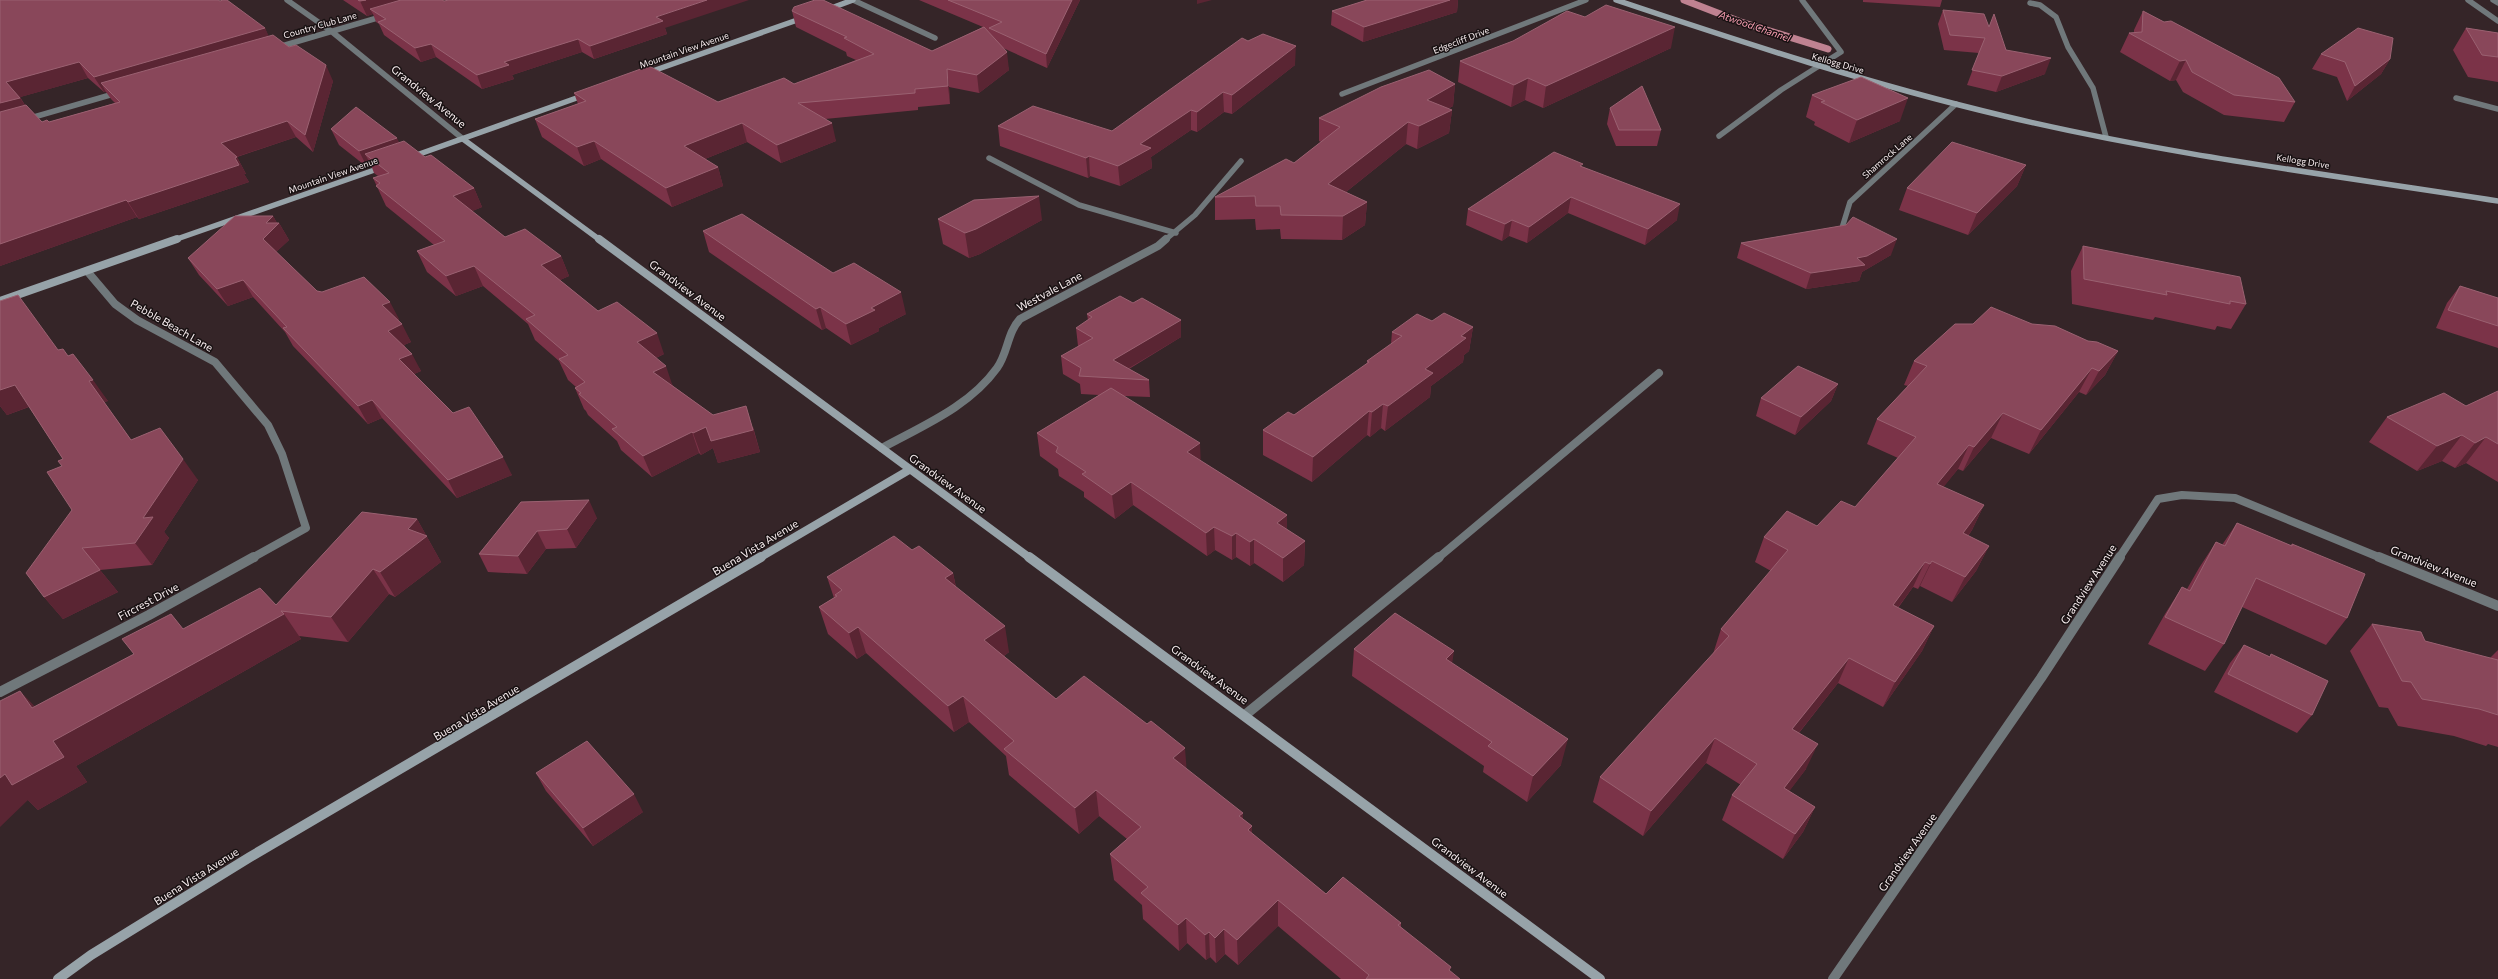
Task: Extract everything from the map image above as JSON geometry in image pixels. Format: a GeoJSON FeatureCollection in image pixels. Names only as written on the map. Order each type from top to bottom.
{"type":"FeatureCollection","features":[{"type":"Feature","properties":{"kind":"street","name":"Grandview Avenue"},"geometry":{"type":"LineString","coordinates":[[287,0],[331,31],[463,138],[882,448],[909,470],[1245,715],[1600,979]]}},
{"type":"Feature","properties":{"kind":"street"},"geometry":{"type":"LineString","coordinates":[[816,13],[853,0],[935,38]]}},
{"type":"Feature","properties":{"kind":"street","name":"Edgecliff Drive"},"geometry":{"type":"LineString","coordinates":[[1342,94],[1586,0]]}},
{"type":"Feature","properties":{"kind":"street","name":"Kellogg Drive"},"geometry":{"type":"LineString","coordinates":[[1616,0],[1817,67],[1956,104],[2063,129],[2498,201]]}},
{"type":"Feature","properties":{"kind":"street"},"geometry":{"type":"LineString","coordinates":[[1719,136],[1758,106],[1841,52],[1802,0]]}},
{"type":"Feature","properties":{"kind":"street"},"geometry":{"type":"LineString","coordinates":[[2468,0],[2498,21]]}},
{"type":"Feature","properties":{"kind":"street"},"geometry":{"type":"LineString","coordinates":[[2493,0],[2498,3]]}},
{"type":"Feature","properties":{"kind":"street"},"geometry":{"type":"LineString","coordinates":[[2030,3],[2040,5],[2056,17],[2068,47],[2092,88],[2106,137]]}},
{"type":"Feature","properties":{"kind":"street","name":"Country Club Lane"},"geometry":{"type":"LineString","coordinates":[[271,49],[392,14]]}},
{"type":"Feature","properties":{"kind":"street","name":"Mountain View Avenue"},"geometry":{"type":"LineString","coordinates":[[644,74],[808,16]]}},
{"type":"Feature","properties":{"kind":"street"},"geometry":{"type":"LineString","coordinates":[[23,121],[120,92]]}},
{"type":"Feature","properties":{"kind":"street"},"geometry":{"type":"LineString","coordinates":[[403,160],[593,92]]}},
{"type":"Feature","properties":{"kind":"street"},"geometry":{"type":"LineString","coordinates":[[2456,98],[2498,109]]}},
{"type":"Feature","properties":{"kind":"street","name":"Shamrock Lane"},"geometry":{"type":"LineString","coordinates":[[1842,228],[1850,202],[1956,104]]}},
{"type":"Feature","properties":{"kind":"street"},"geometry":{"type":"LineString","coordinates":[[989,158],[1079,205],[1176,233]]}},
{"type":"Feature","properties":{"kind":"street","name":"Westvale Lane"},"geometry":{"type":"LineString","coordinates":[[882,448],[939,417],[972,394],[997,367],[1008,344],[1012,325],[1020,319],[1158,246],[1176,233],[1195,215],[1241,161]]}},
{"type":"Feature","properties":{"kind":"street","name":"Mountain View Avenue"},"geometry":{"type":"LineString","coordinates":[[0,301],[388,165]]}},
{"type":"Feature","properties":{"kind":"street","name":"Pebble Beach Lane"},"geometry":{"type":"LineString","coordinates":[[87,271],[114,304],[137,320],[215,362],[268,425],[282,454],[306,528]]}},
{"type":"Feature","properties":{"kind":"street"},"geometry":{"type":"LineString","coordinates":[[1245,715],[1471,532],[1659,373]]}},
{"type":"Feature","properties":{"kind":"street","name":"Buena Vista Avenue"},"geometry":{"type":"LineString","coordinates":[[58,979],[91,955],[250,857],[909,470]]}},
{"type":"Feature","properties":{"kind":"street","name":"Grandview Avenue"},"geometry":{"type":"LineString","coordinates":[[1834,979],[2041,678],[2158,499],[2182,494],[2235,498],[2498,606]]}},
{"type":"Feature","properties":{"kind":"street","name":"Fircrest Drive"},"geometry":{"type":"LineString","coordinates":[[0,692],[149,615],[306,528]]}},
{"type":"Feature","properties":{"kind":"building"},"geometry":{"type":"Polygon","coordinates":[[[0,0],[227,0],[265,28],[94,77],[79,62],[6,82],[20,98],[0,103],[0,0]]]}},
{"type":"Feature","properties":{"kind":"building"},"geometry":{"type":"Polygon","coordinates":[[[401,0],[707,0],[656,17],[663,21],[590,46],[578,39],[504,62],[509,65],[477,75],[431,44],[415,48],[378,22],[386,19],[370,9],[401,0]]]}},
{"type":"Feature","properties":{"kind":"building"},"geometry":{"type":"Polygon","coordinates":[[[815,0],[823,0],[932,51],[984,27],[1007,52],[977,75],[947,69],[948,86],[915,89],[915,93],[798,103],[832,123],[777,145],[742,123],[684,146],[718,167],[666,188],[594,141],[577,147],[535,119],[586,101],[574,93],[649,66],[718,102],[784,78],[794,84],[874,54],[844,38],[847,37],[792,11],[794,7],[815,0]]]}},
{"type":"Feature","properties":{"kind":"building"},"geometry":{"type":"Polygon","coordinates":[[[948,0],[1072,0],[1046,54],[989,28],[1002,22],[948,0]]]}},
{"type":"Feature","properties":{"kind":"building"},"geometry":{"type":"Polygon","coordinates":[[[1367,0],[1450,0],[1364,27],[1332,11],[1367,0]]]}},
{"type":"Feature","properties":{"kind":"building"},"geometry":{"type":"Polygon","coordinates":[[[1606,5],[1675,27],[1546,86],[1528,78],[1514,85],[1460,61],[1513,41],[1567,11],[1585,17],[1606,5]]]}},
{"type":"Feature","properties":{"kind":"building"},"geometry":{"type":"Polygon","coordinates":[[[1943,10],[1984,14],[1989,27],[1994,14],[2006,50],[2051,58],[2002,76],[1972,70],[1985,38],[1950,35],[1943,10]]]}},
{"type":"Feature","properties":{"kind":"building"},"geometry":{"type":"Polygon","coordinates":[[[2143,11],[2164,22],[2171,21],[2279,78],[2295,102],[2234,95],[2192,72],[2186,60],[2180,61],[2129,33],[2142,32],[2143,11]]]}},
{"type":"Feature","properties":{"kind":"building"},"geometry":{"type":"Polygon","coordinates":[[[2358,28],[2393,38],[2390,59],[2355,86],[2345,62],[2321,54],[2358,28]]]}},
{"type":"Feature","properties":{"kind":"building"},"geometry":{"type":"Polygon","coordinates":[[[2466,28],[2498,33],[2498,57],[2482,55],[2466,28]]]}},
{"type":"Feature","properties":{"kind":"building"},"geometry":{"type":"Polygon","coordinates":[[[1263,34],[1296,46],[1232,95],[1223,92],[1197,112],[1191,110],[1140,144],[1151,148],[1118,166],[1089,156],[1086,158],[998,126],[1033,106],[1112,131],[1242,38],[1248,41],[1263,34]]]}},
{"type":"Feature","properties":{"kind":"building"},"geometry":{"type":"Polygon","coordinates":[[[273,35],[289,47],[296,45],[326,65],[305,135],[287,121],[221,143],[237,157],[235,158],[239,165],[128,202],[126,200],[0,244],[0,112],[26,105],[42,122],[47,120],[49,122],[120,102],[101,83],[273,35]]]}},
{"type":"Feature","properties":{"kind":"building"},"geometry":{"type":"Polygon","coordinates":[[[1429,70],[1455,84],[1427,100],[1452,110],[1419,126],[1408,122],[1328,184],[1367,202],[1343,216],[1281,215],[1280,206],[1256,206],[1255,196],[1215,197],[1286,159],[1294,163],[1340,127],[1319,118],[1381,87],[1429,70]]]}},
{"type":"Feature","properties":{"kind":"building"},"geometry":{"type":"Polygon","coordinates":[[[1861,77],[1908,98],[1857,120],[1821,102],[1825,101],[1812,95],[1861,77]]]}},
{"type":"Feature","properties":{"kind":"building"},"geometry":{"type":"Polygon","coordinates":[[[1642,86],[1661,130],[1619,130],[1610,108],[1642,86]]]}},
{"type":"Feature","properties":{"kind":"building"},"geometry":{"type":"Polygon","coordinates":[[[356,107],[397,138],[359,151],[331,129],[356,107]]]}},
{"type":"Feature","properties":{"kind":"building"},"geometry":{"type":"Polygon","coordinates":[[[404,141],[425,157],[431,155],[474,188],[453,196],[505,237],[525,229],[561,256],[541,265],[598,311],[617,302],[657,333],[637,342],[666,366],[653,372],[713,415],[746,406],[753,430],[711,441],[706,427],[693,433],[692,432],[643,456],[612,429],[617,427],[579,394],[581,393],[575,388],[585,382],[559,359],[568,355],[526,319],[535,315],[474,266],[446,276],[417,251],[445,241],[376,186],[380,183],[373,178],[389,173],[365,154],[404,141]]]}},
{"type":"Feature","properties":{"kind":"building"},"geometry":{"type":"Polygon","coordinates":[[[1952,142],[2026,165],[1977,213],[1907,188],[1952,142]]]}},
{"type":"Feature","properties":{"kind":"building"},"geometry":{"type":"Polygon","coordinates":[[[1554,152],[1583,164],[1580,166],[1680,204],[1648,229],[1571,197],[1529,227],[1512,220],[1505,224],[1468,209],[1554,152]]]}},
{"type":"Feature","properties":{"kind":"building"},"geometry":{"type":"Polygon","coordinates":[[[1039,196],[976,229],[965,233],[938,219],[974,200],[1039,196]]]}},
{"type":"Feature","properties":{"kind":"building"},"geometry":{"type":"Polygon","coordinates":[[[742,214],[833,273],[854,263],[901,292],[871,308],[875,310],[846,324],[820,307],[816,309],[703,231],[742,214]]]}},
{"type":"Feature","properties":{"kind":"building"},"geometry":{"type":"Polygon","coordinates":[[[235,216],[273,216],[266,223],[279,223],[263,239],[317,291],[322,292],[364,277],[390,302],[382,305],[402,324],[388,331],[412,354],[399,359],[453,413],[469,407],[503,457],[448,480],[372,400],[358,406],[283,328],[287,327],[243,280],[217,289],[188,258],[235,216]]]}},
{"type":"Feature","properties":{"kind":"building"},"geometry":{"type":"Polygon","coordinates":[[[1853,217],[1897,239],[1867,256],[1857,258],[1865,265],[1811,273],[1741,243],[1846,225],[1853,217]]]}},
{"type":"Feature","properties":{"kind":"building"},"geometry":{"type":"Polygon","coordinates":[[[2083,246],[2240,277],[2246,304],[2230,301],[2230,304],[2166,291],[2167,295],[2084,279],[2083,246]]]}},
{"type":"Feature","properties":{"kind":"building"},"geometry":{"type":"Polygon","coordinates":[[[2460,286],[2498,298],[2498,326],[2448,310],[2460,286]]]}},
{"type":"Feature","properties":{"kind":"building"},"geometry":{"type":"Polygon","coordinates":[[[18,295],[58,350],[63,349],[68,356],[73,354],[93,380],[89,381],[131,440],[160,428],[183,459],[143,518],[153,517],[135,543],[82,548],[100,570],[44,597],[26,573],[72,510],[47,472],[62,466],[58,461],[63,459],[15,385],[0,390],[0,301],[18,295]]]}},
{"type":"Feature","properties":{"kind":"building"},"geometry":{"type":"Polygon","coordinates":[[[1120,296],[1133,303],[1142,298],[1181,320],[1113,360],[1149,380],[1079,376],[1081,368],[1061,356],[1093,338],[1076,328],[1092,317],[1087,314],[1120,296]]]}},
{"type":"Feature","properties":{"kind":"building"},"geometry":{"type":"Polygon","coordinates":[[[1991,307],[2032,324],[2055,326],[2088,341],[2097,342],[2118,351],[2099,371],[2092,368],[2041,430],[2003,413],[1974,447],[1969,445],[1937,484],[1984,505],[1963,533],[1989,546],[1965,577],[1932,561],[1930,564],[1925,562],[1893,605],[1934,626],[1895,682],[1849,658],[1792,729],[1818,744],[1784,788],[1815,807],[1795,834],[1732,795],[1757,764],[1715,738],[1651,811],[1600,777],[1729,636],[1721,629],[1788,550],[1764,537],[1787,511],[1817,526],[1841,501],[1855,507],[1916,437],[1877,419],[1927,366],[1914,361],[1955,324],[1973,324],[1991,307]]]}},
{"type":"Feature","properties":{"kind":"building"},"geometry":{"type":"Polygon","coordinates":[[[1444,313],[1473,327],[1461,336],[1466,338],[1425,369],[1433,373],[1388,406],[1383,404],[1372,412],[1369,411],[1313,457],[1263,430],[1288,412],[1294,415],[1369,362],[1367,361],[1402,336],[1392,332],[1417,314],[1432,321],[1444,313]]]}},
{"type":"Feature","properties":{"kind":"building"},"geometry":{"type":"Polygon","coordinates":[[[1798,366],[1838,384],[1801,417],[1761,398],[1798,366]]]}},
{"type":"Feature","properties":{"kind":"building"},"geometry":{"type":"Polygon","coordinates":[[[1111,388],[1200,443],[1187,452],[1287,515],[1277,523],[1305,541],[1283,558],[1254,539],[1250,542],[1236,533],[1232,536],[1214,527],[1206,533],[1131,482],[1112,495],[1082,474],[1086,472],[1056,452],[1058,447],[1037,433],[1111,388]]]}},
{"type":"Feature","properties":{"kind":"building"},"geometry":{"type":"Polygon","coordinates":[[[2498,391],[2498,444],[2486,437],[2475,443],[2462,435],[2437,446],[2387,417],[2444,393],[2466,406],[2498,391]]]}},
{"type":"Feature","properties":{"kind":"building"},"geometry":{"type":"Polygon","coordinates":[[[589,500],[567,529],[537,531],[518,556],[479,554],[521,502],[589,500]]]}},
{"type":"Feature","properties":{"kind":"building"},"geometry":{"type":"Polygon","coordinates":[[[362,512],[417,519],[408,529],[427,536],[380,572],[373,569],[331,617],[281,611],[284,614],[53,741],[64,757],[12,785],[5,774],[0,778],[0,701],[20,691],[32,708],[134,654],[122,639],[171,614],[183,629],[260,588],[276,605],[362,512]]]}},
{"type":"Feature","properties":{"kind":"building"},"geometry":{"type":"Polygon","coordinates":[[[2237,523],[2365,574],[2347,618],[2256,578],[2224,644],[2165,617],[2182,587],[2190,591],[2216,542],[2225,546],[2237,523]]]}},
{"type":"Feature","properties":{"kind":"building"},"geometry":{"type":"Polygon","coordinates":[[[894,536],[912,550],[919,546],[953,573],[945,578],[1005,626],[984,640],[1056,699],[1084,676],[1147,724],[1151,721],[1185,748],[1173,758],[1243,813],[1239,816],[1252,826],[1248,830],[1326,894],[1343,877],[1401,923],[1398,925],[1451,967],[1449,970],[1460,979],[1366,979],[1369,975],[1278,900],[1237,940],[1224,929],[1215,938],[1209,932],[1205,935],[1186,918],[1178,925],[1141,893],[1148,887],[1110,854],[1141,827],[1096,790],[1075,808],[1004,749],[1014,741],[963,696],[948,706],[858,627],[849,633],[819,607],[837,596],[835,595],[842,590],[827,577],[894,536]]]}},
{"type":"Feature","properties":{"kind":"building"},"geometry":{"type":"Polygon","coordinates":[[[1395,613],[1454,651],[1446,659],[1568,739],[1533,776],[1488,746],[1492,742],[1354,649],[1395,613]]]}},
{"type":"Feature","properties":{"kind":"building"},"geometry":{"type":"Polygon","coordinates":[[[2372,624],[2421,632],[2425,641],[2498,660],[2498,715],[2479,709],[2422,699],[2411,682],[2402,681],[2372,624]]]}},
{"type":"Feature","properties":{"kind":"building"},"geometry":{"type":"Polygon","coordinates":[[[2244,645],[2270,657],[2271,654],[2328,681],[2312,715],[2228,674],[2244,645]]]}},
{"type":"Feature","properties":{"kind":"building"},"geometry":{"type":"Polygon","coordinates":[[[587,741],[634,794],[583,828],[536,773],[587,741]]]}},
{"type":"Feature","properties":{"kind":"waterway","name":"Atwood Channel"},"geometry":{"type":"LineString","coordinates":[[1684,0],[1741,22],[1828,49]]}}]}
